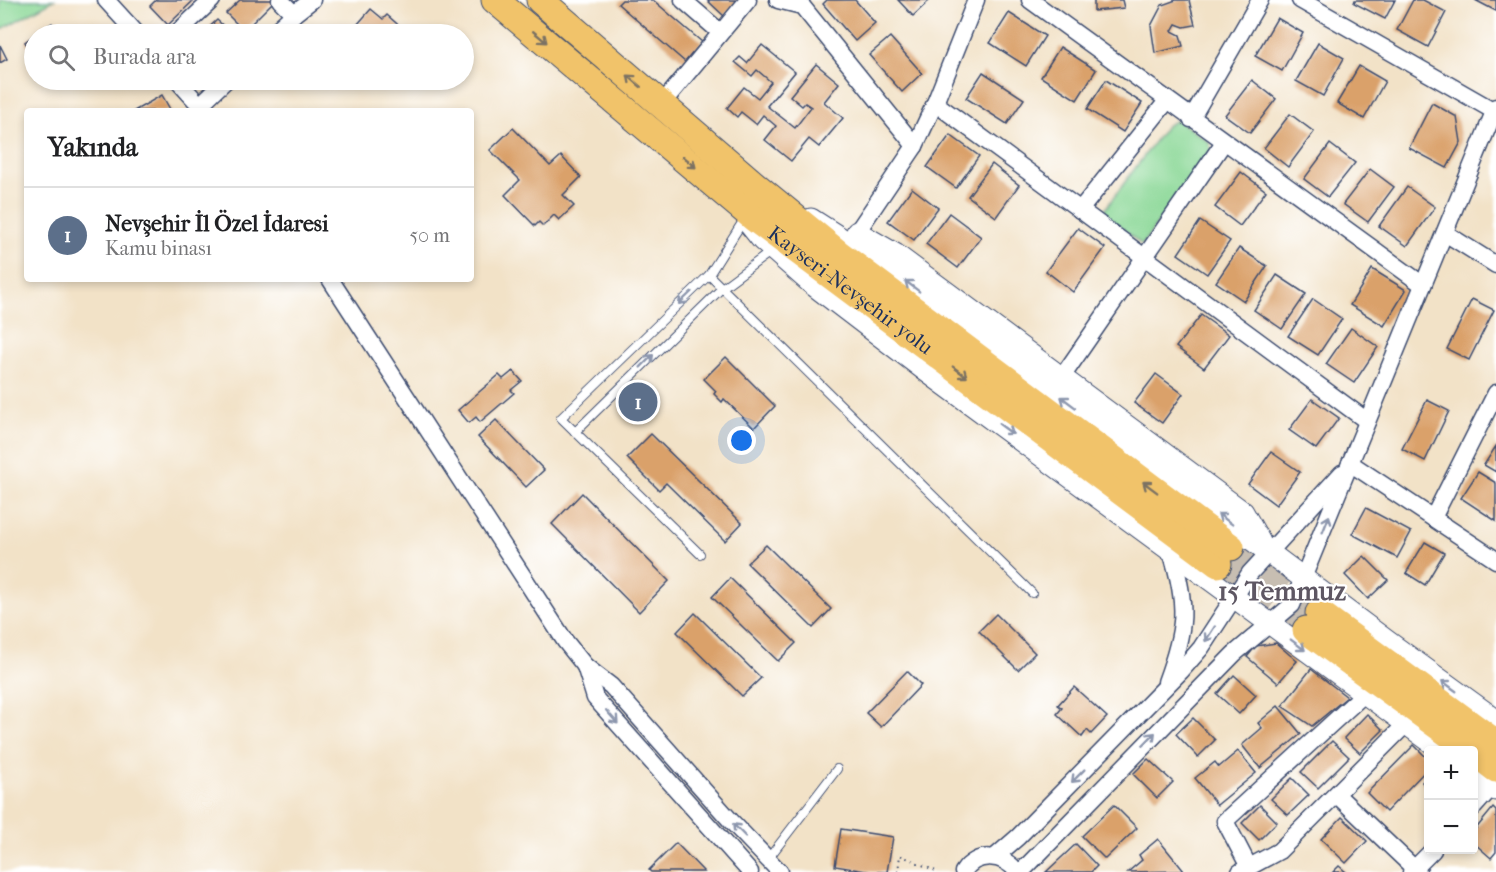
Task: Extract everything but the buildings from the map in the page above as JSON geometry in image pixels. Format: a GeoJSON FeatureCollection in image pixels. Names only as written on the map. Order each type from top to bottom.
{"type":"FeatureCollection","features":[{"type":"Feature","properties":{"kind":"highway","name":"Kayseri-Nevşehir yolu"},"geometry":{"type":"LineString","coordinates":[[495,0],[746,203],[886,290],[1224,556]]}},
{"type":"Feature","properties":{"kind":"highway","name":"Kayseri-Nevşehir yolu"},"geometry":{"type":"LineString","coordinates":[[540,0],[661,105],[746,203]]}},
{"type":"Feature","properties":{"kind":"highway"},"geometry":{"type":"LineString","coordinates":[[1466,746],[1312,621],[1496,743]]}},
{"type":"Feature","properties":{"kind":"highway"},"geometry":{"type":"LineString","coordinates":[[1478,759],[1495,782]]}},
{"type":"Feature","properties":{"kind":"street"},"geometry":{"type":"LineString","coordinates":[[106,0],[128,24]]}},
{"type":"Feature","properties":{"kind":"street"},"geometry":{"type":"LineString","coordinates":[[187,24],[212,0]]}},
{"type":"Feature","properties":{"kind":"street"},"geometry":{"type":"LineString","coordinates":[[280,0],[294,14]]}},
{"type":"Feature","properties":{"kind":"street"},"geometry":{"type":"LineString","coordinates":[[283,24],[312,0]]}},
{"type":"Feature","properties":{"kind":"street"},"geometry":{"type":"LineString","coordinates":[[683,0],[720,32]]}},
{"type":"Feature","properties":{"kind":"street"},"geometry":{"type":"LineString","coordinates":[[661,105],[748,0]]}},
{"type":"Feature","properties":{"kind":"street"},"geometry":{"type":"LineString","coordinates":[[778,0],[802,6],[915,146]]}},
{"type":"Feature","properties":{"kind":"street"},"geometry":{"type":"LineString","coordinates":[[848,234],[915,146],[935,103],[976,0]]}},
{"type":"Feature","properties":{"kind":"street"},"geometry":{"type":"LineString","coordinates":[[1030,0],[1191,119],[1423,285]]}},
{"type":"Feature","properties":{"kind":"street"},"geometry":{"type":"LineString","coordinates":[[1191,119],[1260,0]]}},
{"type":"Feature","properties":{"kind":"street"},"geometry":{"type":"LineString","coordinates":[[963,872],[974,861],[984,857],[995,857],[1009,863],[1019,872],[1219,668],[1269,623],[1292,606],[1496,110],[1300,0]]}},
{"type":"Feature","properties":{"kind":"street"},"geometry":{"type":"LineString","coordinates":[[186,90],[202,108],[217,90]]}},
{"type":"Feature","properties":{"kind":"street"},"geometry":{"type":"LineString","coordinates":[[1080,210],[1167,101]]}},
{"type":"Feature","properties":{"kind":"street"},"geometry":{"type":"LineString","coordinates":[[935,103],[1367,421]]}},
{"type":"Feature","properties":{"kind":"street"},"geometry":{"type":"LineString","coordinates":[[1062,377],[1224,142]]}},
{"type":"Feature","properties":{"kind":"street"},"geometry":{"type":"LineString","coordinates":[[746,203],[848,234],[896,254],[1243,512],[1266,550]]}},
{"type":"Feature","properties":{"kind":"street"},"geometry":{"type":"LineString","coordinates":[[746,203],[762,240],[812,284],[1436,746]]}},
{"type":"Feature","properties":{"kind":"street"},"geometry":{"type":"LineString","coordinates":[[1445,233],[1496,265]]}},
{"type":"Feature","properties":{"kind":"street"},"geometry":{"type":"LineString","coordinates":[[848,234],[894,272],[1496,720]]}},
{"type":"Feature","properties":{"kind":"street"},"geometry":{"type":"LineString","coordinates":[[332,282],[560,633],[585,666],[611,686],[731,821],[780,872]]}},
{"type":"Feature","properties":{"kind":"street"},"geometry":{"type":"LineString","coordinates":[[1433,518],[1492,413],[1496,393]]}},
{"type":"Feature","properties":{"kind":"street"},"geometry":{"type":"LineString","coordinates":[[995,857],[1018,837],[1162,691],[1201,648],[1266,550],[1350,463]]}},
{"type":"Feature","properties":{"kind":"street"},"geometry":{"type":"LineString","coordinates":[[1350,463],[1496,560]]}},
{"type":"Feature","properties":{"kind":"street"},"geometry":{"type":"LineString","coordinates":[[1162,691],[1182,634],[1181,588],[1171,551]]}},
{"type":"Feature","properties":{"kind":"street"},"geometry":{"type":"LineString","coordinates":[[585,666],[595,698],[750,872]]}},
{"type":"Feature","properties":{"kind":"street"},"geometry":{"type":"LineString","coordinates":[[1364,694],[1225,822],[1244,870],[1279,851],[1406,724]]}},
{"type":"Feature","properties":{"kind":"street"},"geometry":{"type":"LineString","coordinates":[[1478,775],[1495,782],[1478,801]]}},
{"type":"Feature","properties":{"kind":"street"},"geometry":{"type":"LineString","coordinates":[[1337,795],[1414,871],[1429,854]]}},
{"type":"Feature","properties":{"kind":"lane"},"geometry":{"type":"LineString","coordinates":[[700,554],[561,418],[709,275],[746,203]]}},
{"type":"Feature","properties":{"kind":"lane"},"geometry":{"type":"LineString","coordinates":[[575,432],[723,287],[773,249]]}},
{"type":"Feature","properties":{"kind":"lane"},"geometry":{"type":"LineString","coordinates":[[709,275],[1032,593]]}},
{"type":"Feature","properties":{"kind":"lane"},"geometry":{"type":"LineString","coordinates":[[768,859],[837,769]]}},
{"type":"Feature","properties":{"kind":"path"},"geometry":{"type":"LineString","coordinates":[[898,872],[900,855],[938,872]]}},
{"type":"Feature","properties":{"kind":"green space"},"geometry":{"type":"Polygon","coordinates":[[[0,0],[54,0],[0,30],[0,0]]]}},
{"type":"Feature","properties":{"kind":"green space"},"geometry":{"type":"Polygon","coordinates":[[[1177,120],[1209,142],[1211,150],[1142,245],[1103,212],[1166,126],[1177,120]]]}},
{"type":"Feature","properties":{"kind":"tunnel"},"geometry":{"type":"LineString","coordinates":[[1231,547],[1319,613]]}},
{"type":"Feature","properties":{"kind":"tunnel"},"geometry":{"type":"LineString","coordinates":[[1218,564],[1306,630]]}},
{"type":"Feature","properties":{"kind":"place","name":"Nevşehir İl Özel İdaresi"},"geometry":{"type":"Point","coordinates":[638,402]}},
{"type":"Feature","properties":{"kind":"district","name":"15 Temmuz"},"geometry":{"type":"Point","coordinates":[1282,591]}}]}
